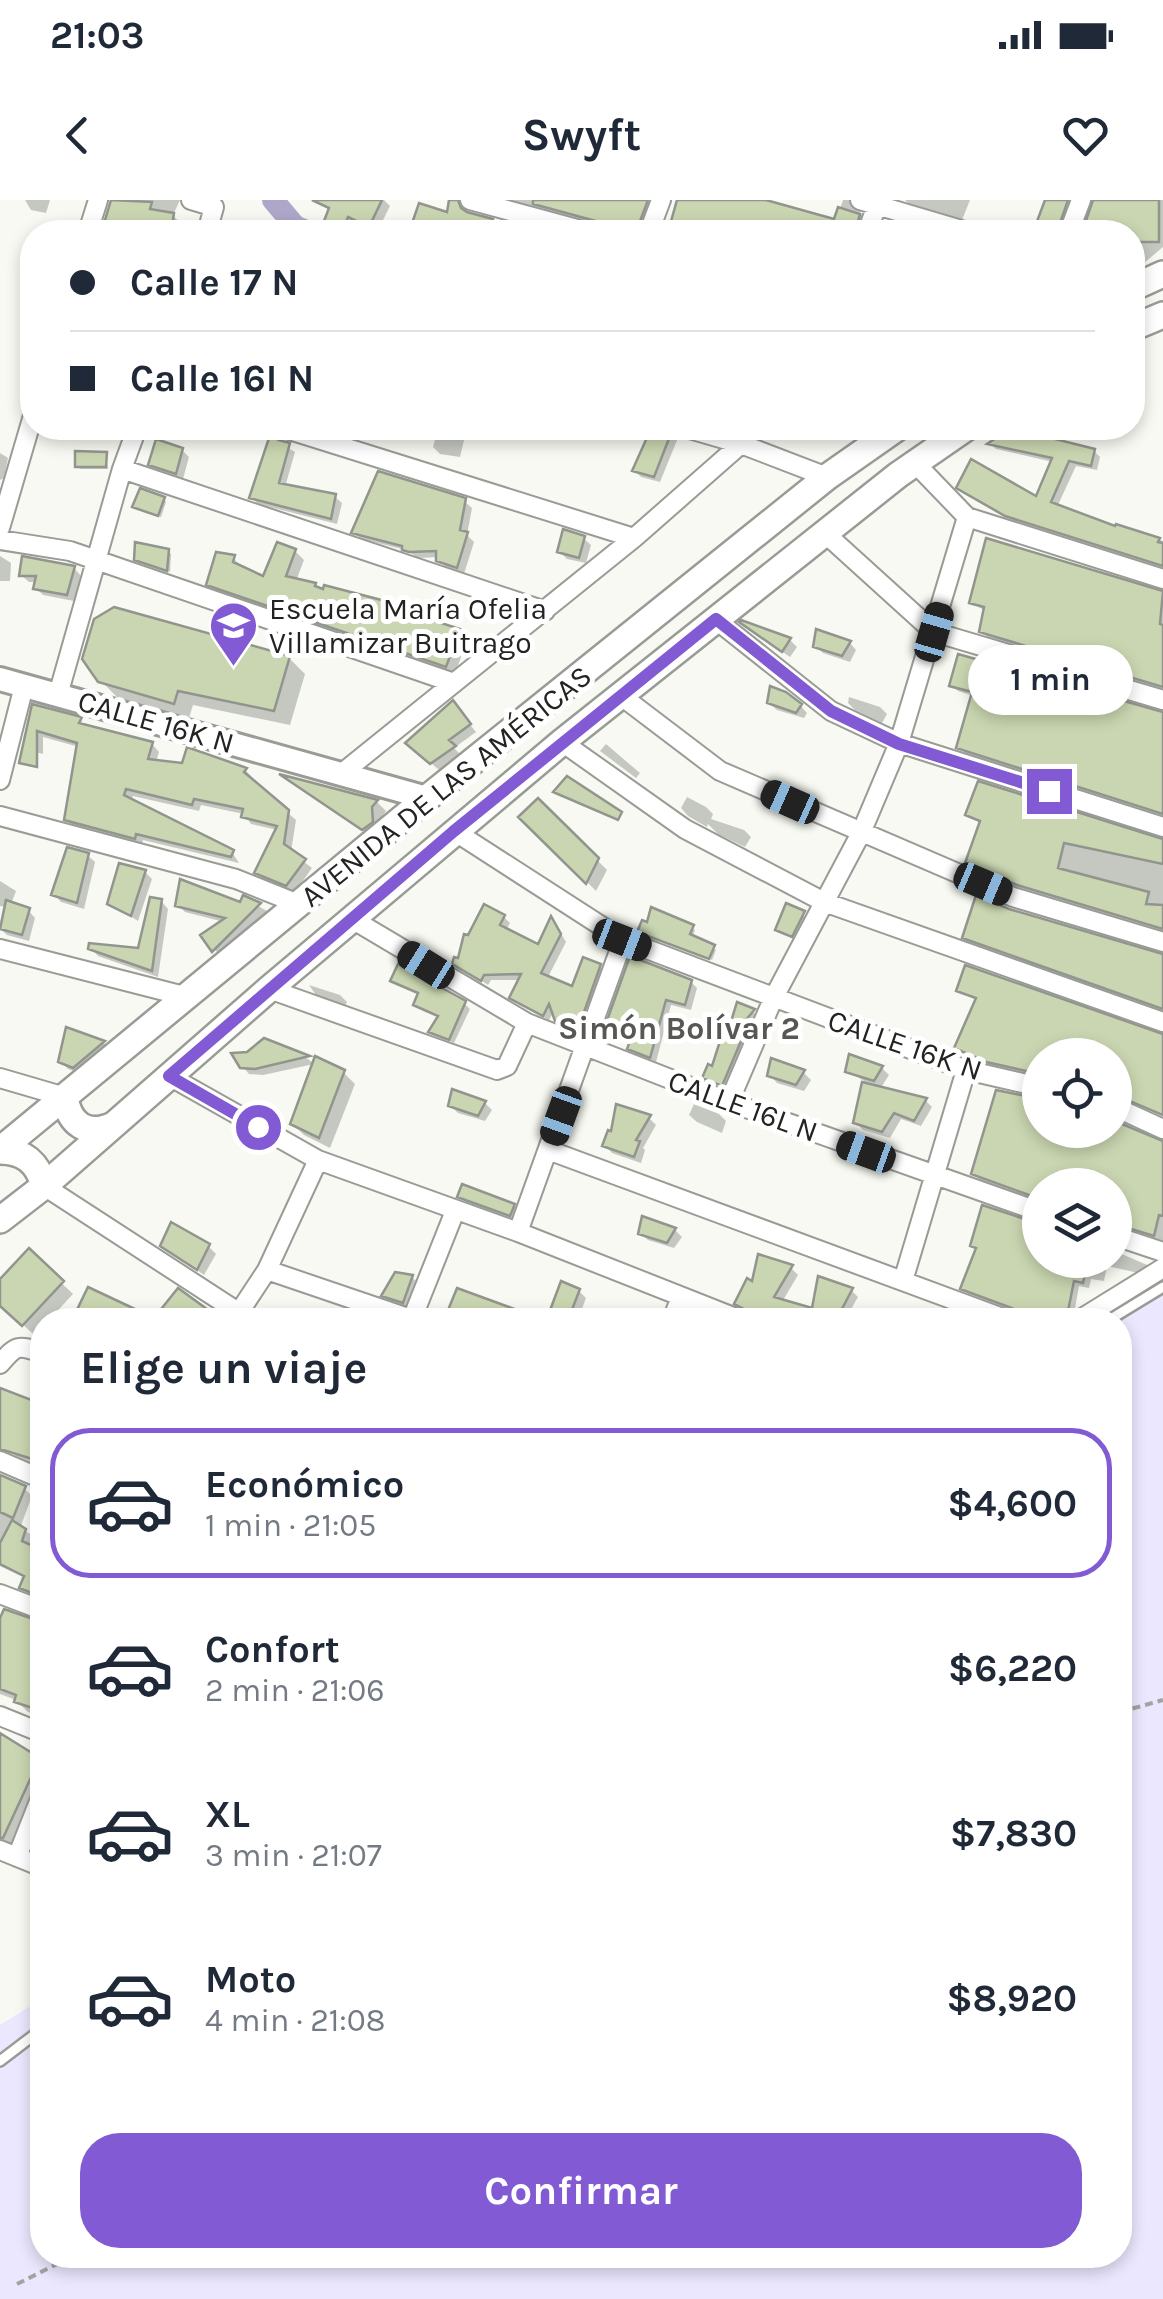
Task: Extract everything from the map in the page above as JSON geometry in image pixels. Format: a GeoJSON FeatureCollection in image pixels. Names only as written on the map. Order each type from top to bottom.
{"type":"FeatureCollection","features":[{"type":"Feature","properties":{"kind":"main road","name":"AVENIDA DE LAS AMÉRICAS"},"geometry":{"type":"LineString","coordinates":[[0,1151],[427,798],[878,440]]}},
{"type":"Feature","properties":{"kind":"main road","name":"AVENIDA DE LAS AMÉRICAS"},"geometry":{"type":"LineString","coordinates":[[0,1220],[620,694],[949,440]]}},
{"type":"Feature","properties":{"kind":"main road"},"geometry":{"type":"LineString","coordinates":[[869,446],[876,468],[886,474],[907,469]]}},
{"type":"Feature","properties":{"kind":"main road"},"geometry":{"type":"LineString","coordinates":[[827,477],[849,486],[856,498],[856,512]]}},
{"type":"Feature","properties":{"kind":"main road"},"geometry":{"type":"LineString","coordinates":[[65,1097],[67,1112],[75,1124],[88,1130],[102,1130],[115,1124]]}},
{"type":"Feature","properties":{"kind":"main road"},"geometry":{"type":"LineString","coordinates":[[0,1151],[24,1155],[34,1163],[44,1186]]}},
{"type":"Feature","properties":{"kind":"street"},"geometry":{"type":"LineString","coordinates":[[191,200],[214,206],[210,220]]}},
{"type":"Feature","properties":{"kind":"street"},"geometry":{"type":"LineString","coordinates":[[470,200],[544,220]]}},
{"type":"Feature","properties":{"kind":"street"},"geometry":{"type":"LineString","coordinates":[[872,202],[930,220]]}},
{"type":"Feature","properties":{"kind":"street"},"geometry":{"type":"LineString","coordinates":[[0,528],[26,440]]}},
{"type":"Feature","properties":{"kind":"street"},"geometry":{"type":"LineString","coordinates":[[58,695],[133,440]]}},
{"type":"Feature","properties":{"kind":"street"},"geometry":{"type":"LineString","coordinates":[[320,440],[634,538]]}},
{"type":"Feature","properties":{"kind":"street"},"geometry":{"type":"LineString","coordinates":[[727,440],[827,477]]}},
{"type":"Feature","properties":{"kind":"street"},"geometry":{"type":"LineString","coordinates":[[341,774],[634,538],[741,444]]}},
{"type":"Feature","properties":{"kind":"street"},"geometry":{"type":"LineString","coordinates":[[907,469],[967,518],[1163,579]]}},
{"type":"Feature","properties":{"kind":"street"},"geometry":{"type":"LineString","coordinates":[[122,470],[545,611]]}},
{"type":"Feature","properties":{"kind":"street"},"geometry":{"type":"LineString","coordinates":[[729,1102],[774,999],[861,833],[899,744],[967,518]]}},
{"type":"Feature","properties":{"kind":"street"},"geometry":{"type":"LineString","coordinates":[[827,535],[934,632],[1163,700]]}},
{"type":"Feature","properties":{"kind":"street"},"geometry":{"type":"LineString","coordinates":[[0,540],[70,551],[454,683]]}},
{"type":"Feature","properties":{"kind":"street"},"geometry":{"type":"LineString","coordinates":[[716,619],[831,711],[899,744],[1163,826]]}},
{"type":"Feature","properties":{"kind":"street","name":"CALLE 16K N"},"geometry":{"type":"LineString","coordinates":[[0,679],[427,798]]}},
{"type":"Feature","properties":{"kind":"street"},"geometry":{"type":"LineString","coordinates":[[0,780],[24,686]]}},
{"type":"Feature","properties":{"kind":"street"},"geometry":{"type":"LineString","coordinates":[[620,694],[720,771],[1013,898],[1163,942]]}},
{"type":"Feature","properties":{"kind":"street"},"geometry":{"type":"LineString","coordinates":[[562,742],[684,829],[824,902],[1163,1022]]}},
{"type":"Feature","properties":{"kind":"street"},"geometry":{"type":"LineString","coordinates":[[0,816],[236,880],[301,904]]}},
{"type":"Feature","properties":{"kind":"street","name":"CALLE 16K N"},"geometry":{"type":"LineString","coordinates":[[454,831],[622,940],[966,1070],[1022,1083]]}},
{"type":"Feature","properties":{"kind":"street","name":"CALLE 16L N"},"geometry":{"type":"LineString","coordinates":[[352,919],[526,1023],[729,1102],[1022,1206]]}},
{"type":"Feature","properties":{"kind":"street"},"geometry":{"type":"LineString","coordinates":[[518,1232],[622,940]]}},
{"type":"Feature","properties":{"kind":"street"},"geometry":{"type":"LineString","coordinates":[[0,948],[184,996]]}},
{"type":"Feature","properties":{"kind":"street"},"geometry":{"type":"LineString","coordinates":[[268,990],[497,1070],[507,1066],[526,1023]]}},
{"type":"Feature","properties":{"kind":"street"},"geometry":{"type":"LineString","coordinates":[[903,1281],[966,1070]]}},
{"type":"Feature","properties":{"kind":"street"},"geometry":{"type":"LineString","coordinates":[[169,1076],[318,1160],[518,1232],[709,1308]]}},
{"type":"Feature","properties":{"kind":"street"},"geometry":{"type":"LineString","coordinates":[[0,1078],[65,1097]]}},
{"type":"Feature","properties":{"kind":"street"},"geometry":{"type":"LineString","coordinates":[[1132,1115],[1163,1129]]}},
{"type":"Feature","properties":{"kind":"street"},"geometry":{"type":"LineString","coordinates":[[548,1150],[976,1308]]}},
{"type":"Feature","properties":{"kind":"street"},"geometry":{"type":"LineString","coordinates":[[241,1308],[266,1270],[318,1160]]}},
{"type":"Feature","properties":{"kind":"street"},"geometry":{"type":"LineString","coordinates":[[44,1186],[224,1308]]}},
{"type":"Feature","properties":{"kind":"street"},"geometry":{"type":"LineString","coordinates":[[418,1308],[455,1211]]}},
{"type":"Feature","properties":{"kind":"street"},"geometry":{"type":"LineString","coordinates":[[1132,1242],[1163,1252]]}},
{"type":"Feature","properties":{"kind":"street"},"geometry":{"type":"LineString","coordinates":[[1098,1308],[1163,1268]]}},
{"type":"Feature","properties":{"kind":"street"},"geometry":{"type":"LineString","coordinates":[[266,1270],[378,1308]]}},
{"type":"Feature","properties":{"kind":"street"},"geometry":{"type":"LineString","coordinates":[[677,1308],[681,1297]]}},
{"type":"Feature","properties":{"kind":"street"},"geometry":{"type":"LineString","coordinates":[[0,1364],[14,1348],[30,1349]]}},
{"type":"Feature","properties":{"kind":"street"},"geometry":{"type":"LineString","coordinates":[[0,1461],[30,1474]]}},
{"type":"Feature","properties":{"kind":"street"},"geometry":{"type":"LineString","coordinates":[[0,1594],[30,1605]]}},
{"type":"Feature","properties":{"kind":"street"},"geometry":{"type":"LineString","coordinates":[[0,1716],[30,1727]]}},
{"type":"Feature","properties":{"kind":"street"},"geometry":{"type":"LineString","coordinates":[[8,1854],[30,1815]]}},
{"type":"Feature","properties":{"kind":"lane"},"geometry":{"type":"LineString","coordinates":[[1129,1308],[1163,1287]]}},
{"type":"Feature","properties":{"kind":"lane"},"geometry":{"type":"LineString","coordinates":[[0,2062],[30,2038]]}},
{"type":"Feature","properties":{"kind":"path"},"geometry":{"type":"LineString","coordinates":[[1132,1709],[1163,1700]]}},
{"type":"Feature","properties":{"kind":"path"},"geometry":{"type":"LineString","coordinates":[[17,2284],[48,2268]]}},
{"type":"Feature","properties":{"kind":"shaded area"},"geometry":{"type":"Polygon","coordinates":[[[1163,1272],[1163,2299],[0,2299],[0,2025],[30,2006],[30,2268],[1132,2268],[1132,1308],[1108,1308],[1163,1272]]]}},
{"type":"Feature","properties":{"kind":"building"},"geometry":{"type":"Polygon","coordinates":[[[111,200],[152,202],[150,209],[174,213],[173,220],[105,220],[111,200]]]}},
{"type":"Feature","properties":{"kind":"building"},"geometry":{"type":"Polygon","coordinates":[[[312,200],[382,200],[372,220],[348,217],[324,220],[329,208],[312,200]]]}},
{"type":"Feature","properties":{"kind":"building"},"geometry":{"type":"Polygon","coordinates":[[[449,200],[458,200],[467,212],[493,220],[413,220],[419,203],[447,212],[449,200]]]}},
{"type":"Feature","properties":{"kind":"building"},"geometry":{"type":"Polygon","coordinates":[[[533,200],[648,200],[640,220],[592,220],[533,204],[533,200]]]}},
{"type":"Feature","properties":{"kind":"building"},"geometry":{"type":"Polygon","coordinates":[[[677,200],[766,200],[834,219],[838,207],[860,214],[858,220],[671,220],[677,200]]]}},
{"type":"Feature","properties":{"kind":"building"},"geometry":{"type":"Polygon","coordinates":[[[1045,200],[1068,200],[1061,220],[1038,220],[1045,200]]]}},
{"type":"Feature","properties":{"kind":"building"},"geometry":{"type":"Polygon","coordinates":[[[1093,200],[1159,200],[1159,242],[1145,242],[1145,220],[1086,220],[1093,200]]]}},
{"type":"Feature","properties":{"kind":"building"},"geometry":{"type":"Polygon","coordinates":[[[156,440],[183,448],[176,474],[148,465],[156,440]]]}},
{"type":"Feature","properties":{"kind":"building"},"geometry":{"type":"Polygon","coordinates":[[[268,440],[290,443],[279,483],[336,494],[331,519],[249,498],[268,440]]]}},
{"type":"Feature","properties":{"kind":"building"},"geometry":{"type":"Polygon","coordinates":[[[646,440],[668,440],[654,477],[632,471],[646,440]]]}},
{"type":"Feature","properties":{"kind":"building"},"geometry":{"type":"Polygon","coordinates":[[[993,440],[1059,440],[1095,449],[1091,466],[1069,461],[1051,502],[1160,538],[1163,566],[1005,516],[956,488],[971,459],[1036,496],[1052,458],[987,444],[993,440]]]}},
{"type":"Feature","properties":{"kind":"building"},"geometry":{"type":"Polygon","coordinates":[[[75,451],[107,452],[106,467],[75,467],[75,451]]]}},
{"type":"Feature","properties":{"kind":"building"},"geometry":{"type":"Polygon","coordinates":[[[378,471],[466,498],[460,530],[468,532],[457,568],[436,561],[436,551],[409,552],[402,550],[402,546],[351,533],[378,471]]]}},
{"type":"Feature","properties":{"kind":"building"},"geometry":{"type":"Polygon","coordinates":[[[140,488],[165,497],[158,516],[132,507],[140,488]]]}},
{"type":"Feature","properties":{"kind":"building"},"geometry":{"type":"Polygon","coordinates":[[[563,529],[585,536],[579,558],[557,552],[563,529]]]}},
{"type":"Feature","properties":{"kind":"building"},"geometry":{"type":"Polygon","coordinates":[[[986,538],[1163,591],[1163,687],[979,632],[984,607],[969,603],[986,538]]]}},
{"type":"Feature","properties":{"kind":"building"},"geometry":{"type":"Polygon","coordinates":[[[135,542],[169,549],[167,571],[134,560],[135,542]]]}},
{"type":"Feature","properties":{"kind":"building"},"geometry":{"type":"Polygon","coordinates":[[[277,542],[296,549],[286,576],[316,583],[323,589],[324,585],[389,602],[388,606],[460,629],[446,667],[206,585],[216,552],[235,555],[233,562],[263,576],[277,542]]]}},
{"type":"Feature","properties":{"kind":"building"},"geometry":{"type":"Polygon","coordinates":[[[22,556],[75,566],[67,595],[33,589],[36,576],[19,576],[22,556]]]}},
{"type":"Feature","properties":{"kind":"building"},"geometry":{"type":"Polygon","coordinates":[[[114,607],[290,656],[274,711],[178,691],[174,704],[98,682],[82,659],[94,619],[114,607]]]}},
{"type":"Feature","properties":{"kind":"building"},"geometry":{"type":"Polygon","coordinates":[[[741,620],[791,638],[782,652],[741,620]]]}},
{"type":"Feature","properties":{"kind":"building"},"geometry":{"type":"Polygon","coordinates":[[[816,629],[851,641],[842,656],[813,647],[816,629]]]}},
{"type":"Feature","properties":{"kind":"building"},"geometry":{"type":"Polygon","coordinates":[[[958,654],[1163,712],[1163,814],[956,748],[972,692],[949,686],[958,654]]]}},
{"type":"Feature","properties":{"kind":"building"},"geometry":{"type":"Polygon","coordinates":[[[770,686],[802,704],[796,713],[767,703],[770,686]]]}},
{"type":"Feature","properties":{"kind":"building"},"geometry":{"type":"Polygon","coordinates":[[[453,700],[471,724],[449,740],[456,746],[430,764],[405,743],[453,700]]]}},
{"type":"Feature","properties":{"kind":"building"},"geometry":{"type":"Polygon","coordinates":[[[32,704],[82,717],[79,723],[153,742],[148,759],[182,763],[187,747],[247,768],[244,772],[289,810],[284,844],[306,859],[286,886],[254,873],[277,826],[241,817],[243,809],[194,799],[192,805],[126,789],[124,795],[234,850],[231,857],[136,834],[135,839],[64,820],[77,743],[37,731],[37,767],[19,763],[32,704]]]}},
{"type":"Feature","properties":{"kind":"building"},"geometry":{"type":"Polygon","coordinates":[[[279,774],[378,800],[372,807],[373,822],[362,830],[279,774]]]}},
{"type":"Feature","properties":{"kind":"building"},"geometry":{"type":"Polygon","coordinates":[[[567,776],[622,812],[618,820],[553,792],[567,776]]]}},
{"type":"Feature","properties":{"kind":"building"},"geometry":{"type":"Polygon","coordinates":[[[978,781],[1163,839],[1163,864],[1064,843],[1058,868],[1149,892],[1146,904],[1163,905],[1163,929],[1017,885],[965,863],[980,821],[965,815],[978,781]]]}},
{"type":"Feature","properties":{"kind":"building"},"geometry":{"type":"Polygon","coordinates":[[[538,798],[599,858],[586,884],[518,817],[538,798]]]}},
{"type":"Feature","properties":{"kind":"building"},"geometry":{"type":"Polygon","coordinates":[[[67,847],[89,853],[77,903],[51,895],[67,847]]]}},
{"type":"Feature","properties":{"kind":"building"},"geometry":{"type":"Polygon","coordinates":[[[119,863],[146,870],[131,916],[107,904],[119,863]]]}},
{"type":"Feature","properties":{"kind":"building"},"geometry":{"type":"Polygon","coordinates":[[[180,879],[240,902],[243,895],[261,903],[212,952],[200,935],[225,918],[175,906],[180,879]]]}},
{"type":"Feature","properties":{"kind":"building"},"geometry":{"type":"Polygon","coordinates":[[[976,895],[1009,909],[1163,954],[1163,1009],[962,938],[976,895]]]}},
{"type":"Feature","properties":{"kind":"building"},"geometry":{"type":"Polygon","coordinates":[[[150,897],[162,899],[152,971],[88,949],[89,943],[138,948],[150,897]]]}},
{"type":"Feature","properties":{"kind":"building"},"geometry":{"type":"Polygon","coordinates":[[[6,900],[30,908],[22,935],[0,929],[6,900]]]}},
{"type":"Feature","properties":{"kind":"building"},"geometry":{"type":"Polygon","coordinates":[[[786,903],[805,911],[792,937],[775,930],[786,903]]]}},
{"type":"Feature","properties":{"kind":"building"},"geometry":{"type":"Polygon","coordinates":[[[484,904],[505,915],[500,925],[538,944],[551,916],[561,934],[541,973],[572,986],[583,957],[601,964],[578,1029],[555,1021],[549,1004],[543,1016],[509,998],[521,974],[484,975],[481,981],[452,964],[454,957],[458,958],[464,934],[468,935],[484,904]]]}},
{"type":"Feature","properties":{"kind":"building"},"geometry":{"type":"Polygon","coordinates":[[[651,907],[694,925],[690,934],[715,945],[709,959],[637,932],[642,920],[647,922],[651,907]]]}},
{"type":"Feature","properties":{"kind":"building"},"geometry":{"type":"Polygon","coordinates":[[[630,956],[692,980],[685,1005],[666,1000],[650,1058],[627,1049],[631,1038],[604,1029],[630,956]]]}},
{"type":"Feature","properties":{"kind":"building"},"geometry":{"type":"Polygon","coordinates":[[[398,964],[466,1001],[449,1040],[428,1032],[438,1016],[413,1005],[418,993],[390,981],[398,964]]]}},
{"type":"Feature","properties":{"kind":"building"},"geometry":{"type":"Polygon","coordinates":[[[965,965],[1163,1034],[1163,1115],[1132,1102],[1132,1038],[1022,1038],[1022,1070],[986,1062],[954,1048],[976,998],[956,991],[965,965]]]}},
{"type":"Feature","properties":{"kind":"building"},"geometry":{"type":"Polygon","coordinates":[[[737,1002],[755,1009],[736,1032],[744,1034],[722,1086],[702,1078],[708,1064],[712,1066],[721,1038],[726,1038],[737,1002]]]}},
{"type":"Feature","properties":{"kind":"building"},"geometry":{"type":"Polygon","coordinates":[[[66,1027],[105,1041],[73,1068],[58,1062],[66,1027]]]}},
{"type":"Feature","properties":{"kind":"building"},"geometry":{"type":"Polygon","coordinates":[[[264,1038],[310,1056],[255,1069],[240,1068],[231,1053],[247,1052],[264,1038]]]}},
{"type":"Feature","properties":{"kind":"building"},"geometry":{"type":"Polygon","coordinates":[[[849,1054],[883,1066],[874,1081],[845,1072],[849,1054]]]}},
{"type":"Feature","properties":{"kind":"building"},"geometry":{"type":"Polygon","coordinates":[[[315,1056],[345,1070],[319,1138],[290,1124],[315,1056]]]}},
{"type":"Feature","properties":{"kind":"building"},"geometry":{"type":"Polygon","coordinates":[[[771,1058],[805,1070],[796,1085],[767,1076],[771,1058]]]}},
{"type":"Feature","properties":{"kind":"building"},"geometry":{"type":"Polygon","coordinates":[[[862,1082],[927,1098],[914,1121],[894,1113],[882,1132],[853,1123],[862,1082]]]}},
{"type":"Feature","properties":{"kind":"building"},"geometry":{"type":"Polygon","coordinates":[[[452,1089],[486,1101],[478,1116],[448,1106],[452,1089]]]}},
{"type":"Feature","properties":{"kind":"building"},"geometry":{"type":"Polygon","coordinates":[[[996,1090],[1022,1095],[1022,1148],[1132,1148],[1132,1128],[1163,1141],[1163,1216],[1159,1215],[1154,1236],[1132,1229],[1132,1168],[1022,1168],[1022,1192],[971,1174],[996,1090]]]}},
{"type":"Feature","properties":{"kind":"building"},"geometry":{"type":"Polygon","coordinates":[[[616,1104],[651,1115],[636,1140],[640,1141],[634,1157],[602,1146],[608,1130],[611,1131],[616,1104]]]}},
{"type":"Feature","properties":{"kind":"building"},"geometry":{"type":"Polygon","coordinates":[[[462,1184],[515,1204],[510,1216],[457,1197],[462,1184]]]}},
{"type":"Feature","properties":{"kind":"building"},"geometry":{"type":"Polygon","coordinates":[[[982,1205],[1022,1218],[1022,1278],[1084,1278],[1083,1283],[1074,1281],[1069,1308],[1012,1308],[960,1289],[976,1248],[970,1246],[982,1205]]]}},
{"type":"Feature","properties":{"kind":"building"},"geometry":{"type":"Polygon","coordinates":[[[642,1216],[676,1228],[667,1243],[638,1234],[642,1216]]]}},
{"type":"Feature","properties":{"kind":"building"},"geometry":{"type":"Polygon","coordinates":[[[171,1222],[210,1244],[197,1270],[160,1246],[171,1222]]]}},
{"type":"Feature","properties":{"kind":"building"},"geometry":{"type":"Polygon","coordinates":[[[29,1248],[64,1281],[39,1308],[30,1308],[30,1317],[22,1326],[0,1306],[0,1279],[29,1248]]]}},
{"type":"Feature","properties":{"kind":"building"},"geometry":{"type":"Polygon","coordinates":[[[758,1254],[793,1265],[774,1297],[812,1308],[742,1308],[734,1304],[747,1278],[752,1281],[758,1254]]]}},
{"type":"Feature","properties":{"kind":"building"},"geometry":{"type":"Polygon","coordinates":[[[395,1272],[413,1275],[403,1303],[381,1296],[395,1272]]]}},
{"type":"Feature","properties":{"kind":"building"},"geometry":{"type":"Polygon","coordinates":[[[818,1276],[853,1288],[842,1308],[812,1308],[818,1276]]]}},
{"type":"Feature","properties":{"kind":"building"},"geometry":{"type":"Polygon","coordinates":[[[561,1281],[580,1289],[573,1308],[551,1308],[561,1281]]]}},
{"type":"Feature","properties":{"kind":"building"},"geometry":{"type":"Polygon","coordinates":[[[88,1287],[133,1308],[78,1308],[88,1287]]]}},
{"type":"Feature","properties":{"kind":"building"},"geometry":{"type":"Polygon","coordinates":[[[178,1288],[206,1308],[162,1308],[178,1288]]]}},
{"type":"Feature","properties":{"kind":"building"},"geometry":{"type":"Polygon","coordinates":[[[457,1288],[512,1308],[449,1308],[457,1288]]]}},
{"type":"Feature","properties":{"kind":"building"},"geometry":{"type":"Polygon","coordinates":[[[0,1388],[30,1399],[30,1458],[0,1449],[0,1388]]]}},
{"type":"Feature","properties":{"kind":"building"},"geometry":{"type":"Polygon","coordinates":[[[0,1475],[26,1486],[13,1518],[0,1512],[0,1475]]]}},
{"type":"Feature","properties":{"kind":"building"},"geometry":{"type":"Polygon","coordinates":[[[12,1520],[26,1529],[22,1541],[30,1545],[30,1592],[19,1588],[24,1576],[0,1564],[0,1543],[12,1520]]]}},
{"type":"Feature","properties":{"kind":"building"},"geometry":{"type":"Polygon","coordinates":[[[4,1609],[30,1618],[30,1707],[14,1702],[16,1695],[0,1689],[0,1618],[4,1609]]]}},
{"type":"Feature","properties":{"kind":"building"},"geometry":{"type":"Polygon","coordinates":[[[0,1733],[30,1752],[30,1780],[0,1838],[0,1733]]]}},
{"type":"Feature","properties":{"kind":"waterway"},"geometry":{"type":"LineString","coordinates":[[273,200],[290,220]]}},
{"type":"Feature","properties":{"kind":"place","name":"Escuela María Ofelia Villamizar Buitrago"},"geometry":{"type":"Point","coordinates":[234,668]}},
{"type":"Feature","properties":{"kind":"district","name":"Simón Bolívar 2"},"geometry":{"type":"Point","coordinates":[679,1028]}},
{"type":"Feature","properties":{"kind":"route"},"geometry":{"type":"LineString","coordinates":[[258,1127],[169,1076],[454,831],[716,619],[831,711],[899,744],[1049,791]]}}]}
